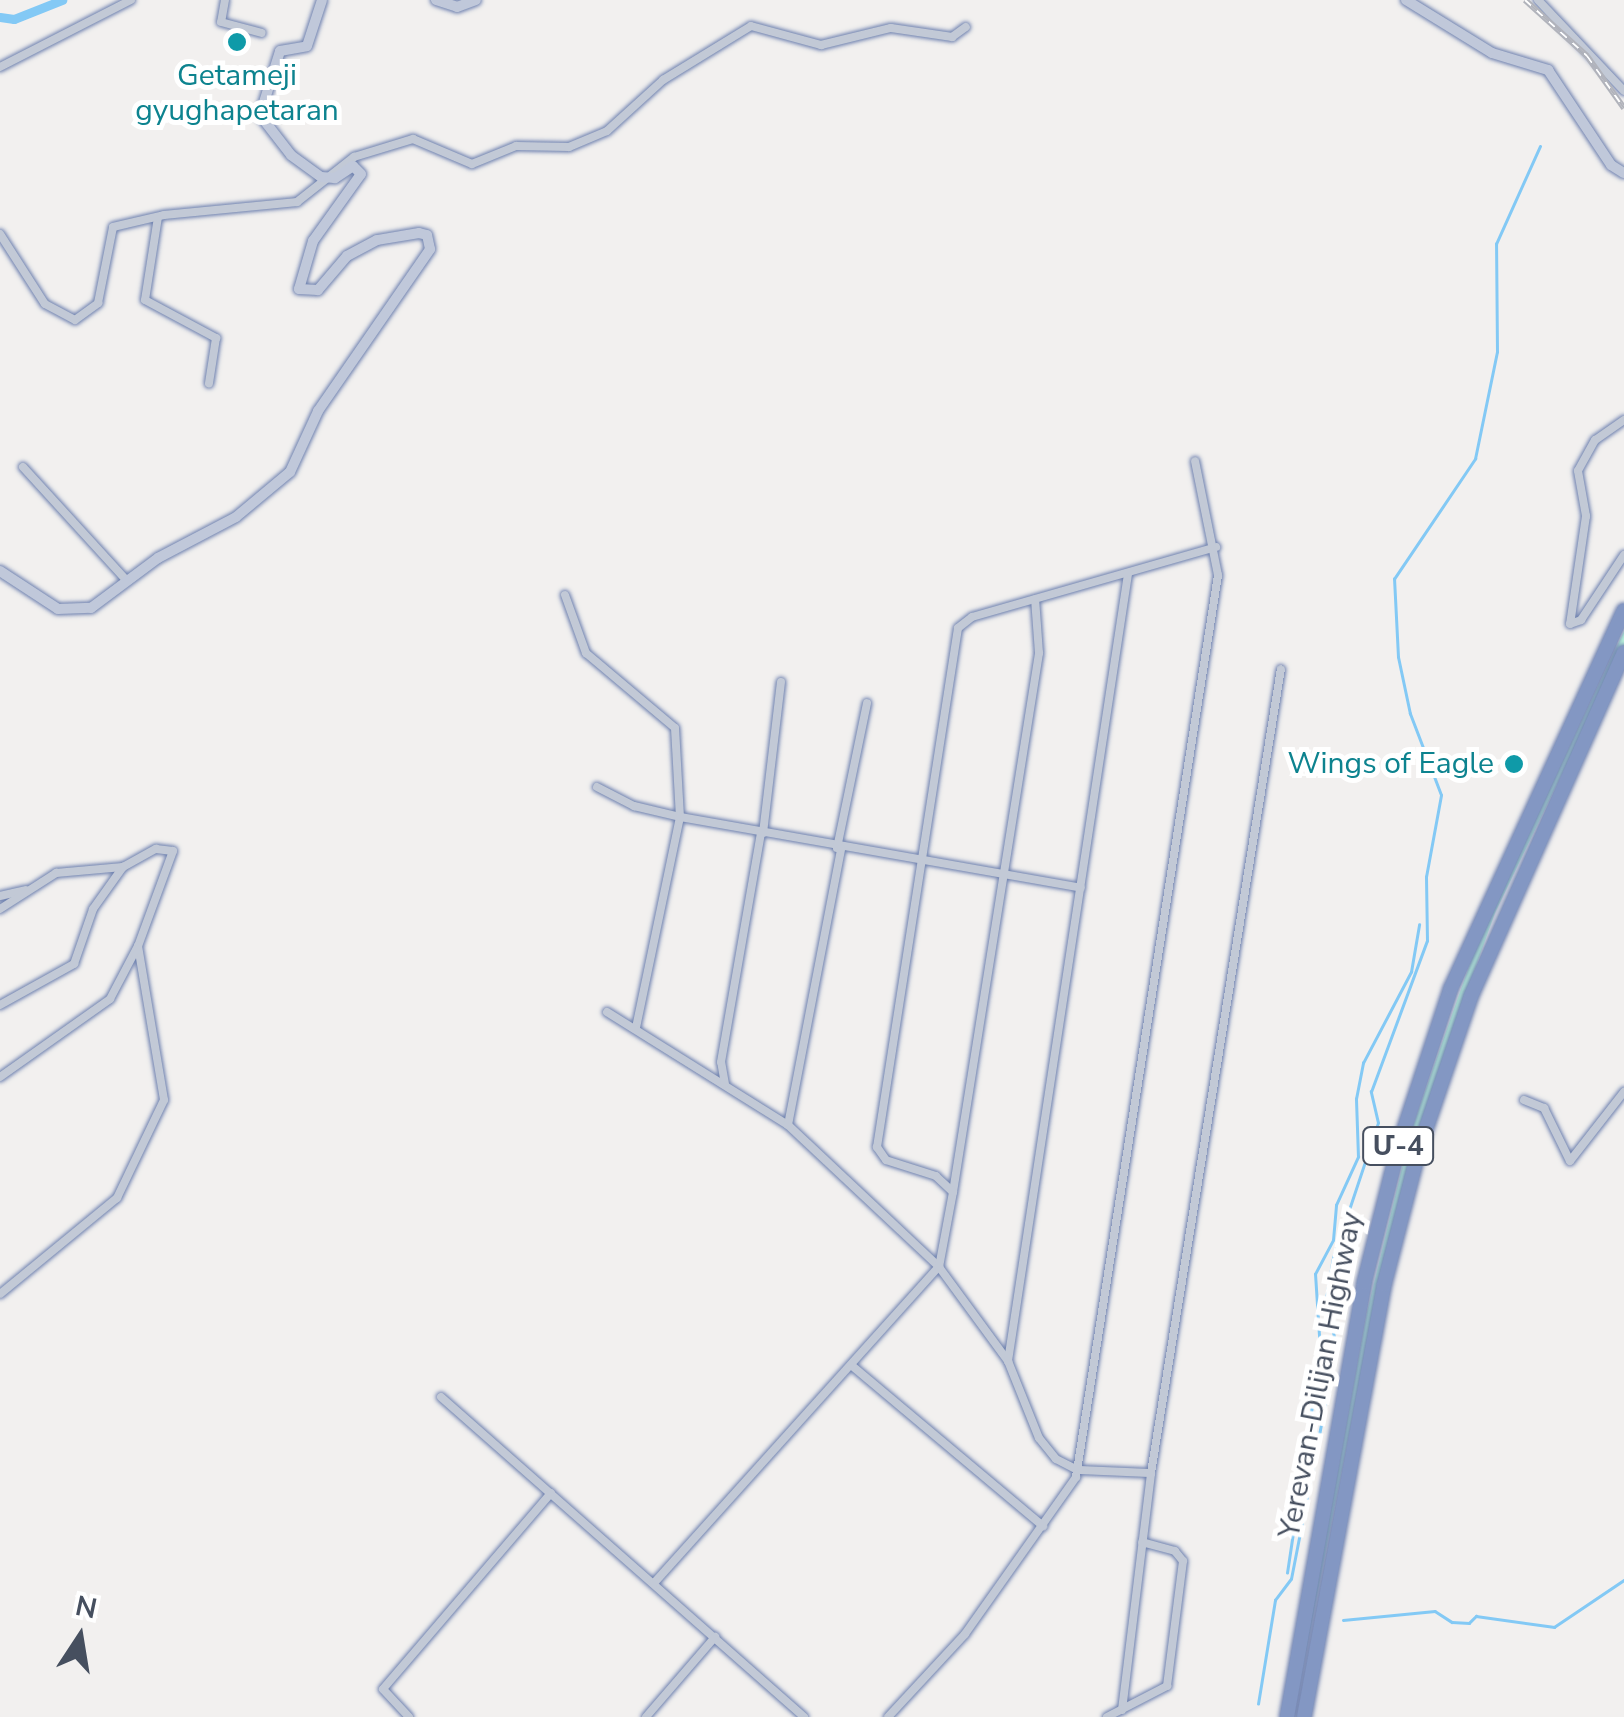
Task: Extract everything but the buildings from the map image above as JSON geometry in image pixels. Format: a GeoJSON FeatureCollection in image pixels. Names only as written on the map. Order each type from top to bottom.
{"type":"FeatureCollection","features":[{"type":"Feature","properties":{"kind":"highway","name":"Yerevan-Dilijan Highway"},"geometry":{"type":"LineString","coordinates":[[1287,1717],[1364,1283],[1399,1145],[1451,988],[1624,611]]}},
{"type":"Feature","properties":{"kind":"highway","name":"Yerevan-Dilijan Highway"},"geometry":{"type":"LineString","coordinates":[[1304,1717],[1384,1285],[1420,1146],[1470,996],[1624,653]]}},
{"type":"Feature","properties":{"kind":"street"},"geometry":{"type":"LineString","coordinates":[[0,67],[131,0]]}},
{"type":"Feature","properties":{"kind":"street"},"geometry":{"type":"LineString","coordinates":[[225,0],[221,22],[262,33]]}},
{"type":"Feature","properties":{"kind":"street"},"geometry":{"type":"LineString","coordinates":[[322,0],[307,46],[280,51],[260,115],[291,154],[328,179]]}},
{"type":"Feature","properties":{"kind":"street"},"geometry":{"type":"LineString","coordinates":[[436,0],[457,8],[476,0]]}},
{"type":"Feature","properties":{"kind":"street"},"geometry":{"type":"LineString","coordinates":[[1406,0],[1492,54],[1548,70],[1612,165],[1624,173]]}},
{"type":"Feature","properties":{"kind":"street"},"geometry":{"type":"LineString","coordinates":[[1538,0],[1624,91]]}},
{"type":"Feature","properties":{"kind":"street"},"geometry":{"type":"LineString","coordinates":[[0,234],[45,304],[74,320],[98,303],[113,227],[158,217],[258,210],[297,202],[354,157],[413,139],[472,164],[516,146],[569,147],[607,131],[663,80],[751,26],[821,46],[891,28],[952,37],[966,27]]}},
{"type":"Feature","properties":{"kind":"street"},"geometry":{"type":"LineString","coordinates":[[0,571],[68,612],[91,608],[282,482],[318,410],[432,245],[418,233],[377,240],[348,256],[318,290],[298,289],[319,230],[361,174],[353,166],[328,179]]}},
{"type":"Feature","properties":{"kind":"street"},"geometry":{"type":"LineString","coordinates":[[158,217],[145,300],[216,338],[208,383]]}},
{"type":"Feature","properties":{"kind":"street"},"geometry":{"type":"LineString","coordinates":[[1624,420],[1595,440],[1578,472],[1586,516],[1570,624],[1582,620],[1624,554]]}},
{"type":"Feature","properties":{"kind":"street"},"geometry":{"type":"LineString","coordinates":[[888,1717],[965,1634],[1078,1470],[1218,575],[1216,546],[1195,461]]}},
{"type":"Feature","properties":{"kind":"street"},"geometry":{"type":"LineString","coordinates":[[23,467],[127,582]]}},
{"type":"Feature","properties":{"kind":"street"},"geometry":{"type":"LineString","coordinates":[[953,1192],[936,1176],[886,1160],[877,1146],[958,628],[972,617],[1216,546]]}},
{"type":"Feature","properties":{"kind":"street"},"geometry":{"type":"LineString","coordinates":[[1008,1361],[1128,574]]}},
{"type":"Feature","properties":{"kind":"street"},"geometry":{"type":"LineString","coordinates":[[565,595],[586,653],[674,728],[680,818],[636,1027]]}},
{"type":"Feature","properties":{"kind":"street"},"geometry":{"type":"LineString","coordinates":[[654,1583],[939,1268],[1038,653],[1035,599]]}},
{"type":"Feature","properties":{"kind":"street"},"geometry":{"type":"LineString","coordinates":[[1122,1710],[1151,1473],[1281,669]]}},
{"type":"Feature","properties":{"kind":"street"},"geometry":{"type":"LineString","coordinates":[[725,1086],[721,1062],[762,833],[781,682]]}},
{"type":"Feature","properties":{"kind":"street"},"geometry":{"type":"LineString","coordinates":[[788,1125],[867,703]]}},
{"type":"Feature","properties":{"kind":"street"},"geometry":{"type":"LineString","coordinates":[[597,787],[634,806],[680,818],[1081,888]]}},
{"type":"Feature","properties":{"kind":"street"},"geometry":{"type":"LineString","coordinates":[[0,909],[56,873],[123,867],[156,850],[173,851],[138,946],[110,999],[0,1076]]}},
{"type":"Feature","properties":{"kind":"street"},"geometry":{"type":"LineString","coordinates":[[0,1005],[74,964],[93,909],[123,867]]}},
{"type":"Feature","properties":{"kind":"street"},"geometry":{"type":"LineString","coordinates":[[0,896],[31,888]]}},
{"type":"Feature","properties":{"kind":"street"},"geometry":{"type":"LineString","coordinates":[[0,1294],[117,1198],[164,1100],[138,946]]}},
{"type":"Feature","properties":{"kind":"street"},"geometry":{"type":"LineString","coordinates":[[607,1012],[788,1125],[939,1268],[1008,1361],[1039,1438],[1078,1470],[1151,1473]]}},
{"type":"Feature","properties":{"kind":"street"},"geometry":{"type":"LineString","coordinates":[[1524,1100],[1544,1108],[1570,1161],[1624,1092]]}},
{"type":"Feature","properties":{"kind":"street"},"geometry":{"type":"LineString","coordinates":[[852,1364],[1043,1526]]}},
{"type":"Feature","properties":{"kind":"street"},"geometry":{"type":"LineString","coordinates":[[442,1396],[804,1717]]}},
{"type":"Feature","properties":{"kind":"street"},"geometry":{"type":"LineString","coordinates":[[410,1717],[383,1689],[551,1493]]}},
{"type":"Feature","properties":{"kind":"street"},"geometry":{"type":"LineString","coordinates":[[1107,1717],[1164,1691],[1184,1574],[1175,1551],[1142,1542]]}},
{"type":"Feature","properties":{"kind":"street"},"geometry":{"type":"LineString","coordinates":[[646,1717],[715,1637]]}},
{"type":"Feature","properties":{"kind":"green space"},"geometry":{"type":"Polygon","coordinates":[[[1624,631],[1624,645],[1495,913],[1443,1058],[1373,1313],[1293,1717],[1367,1312],[1411,1131],[1478,941],[1624,631]]]}},
{"type":"Feature","properties":{"kind":"waterway"},"geometry":{"type":"LineString","coordinates":[[0,17],[14,19],[62,0]]}},
{"type":"Feature","properties":{"kind":"waterway"},"geometry":{"type":"LineString","coordinates":[[1258,1704],[1275,1600],[1291,1579],[1336,1347],[1326,1298],[1333,1258],[1378,1123],[1371,1092],[1427,941],[1426,877],[1441,795],[1410,714],[1398,657],[1394,579],[1475,459],[1497,352],[1496,244],[1540,146]]}},
{"type":"Feature","properties":{"kind":"waterway"},"geometry":{"type":"LineString","coordinates":[[1287,1573],[1320,1351],[1315,1274],[1333,1240],[1336,1205],[1358,1157],[1356,1099],[1363,1063],[1411,972],[1419,925]]}},
{"type":"Feature","properties":{"kind":"waterway"},"geometry":{"type":"LineString","coordinates":[[1343,1620],[1435,1611],[1452,1622],[1469,1623],[1476,1616],[1554,1627],[1624,1580]]}},
{"type":"Feature","properties":{"kind":"railway"},"geometry":{"type":"LineString","coordinates":[[1525,0],[1587,56],[1624,108]]}},
{"type":"Feature","properties":{"kind":"place","name":"Getameji gyughapetaran"},"geometry":{"type":"Point","coordinates":[237,42]}},
{"type":"Feature","properties":{"kind":"place","name":"Wings of Eagle"},"geometry":{"type":"Point","coordinates":[1514,764]}}]}
